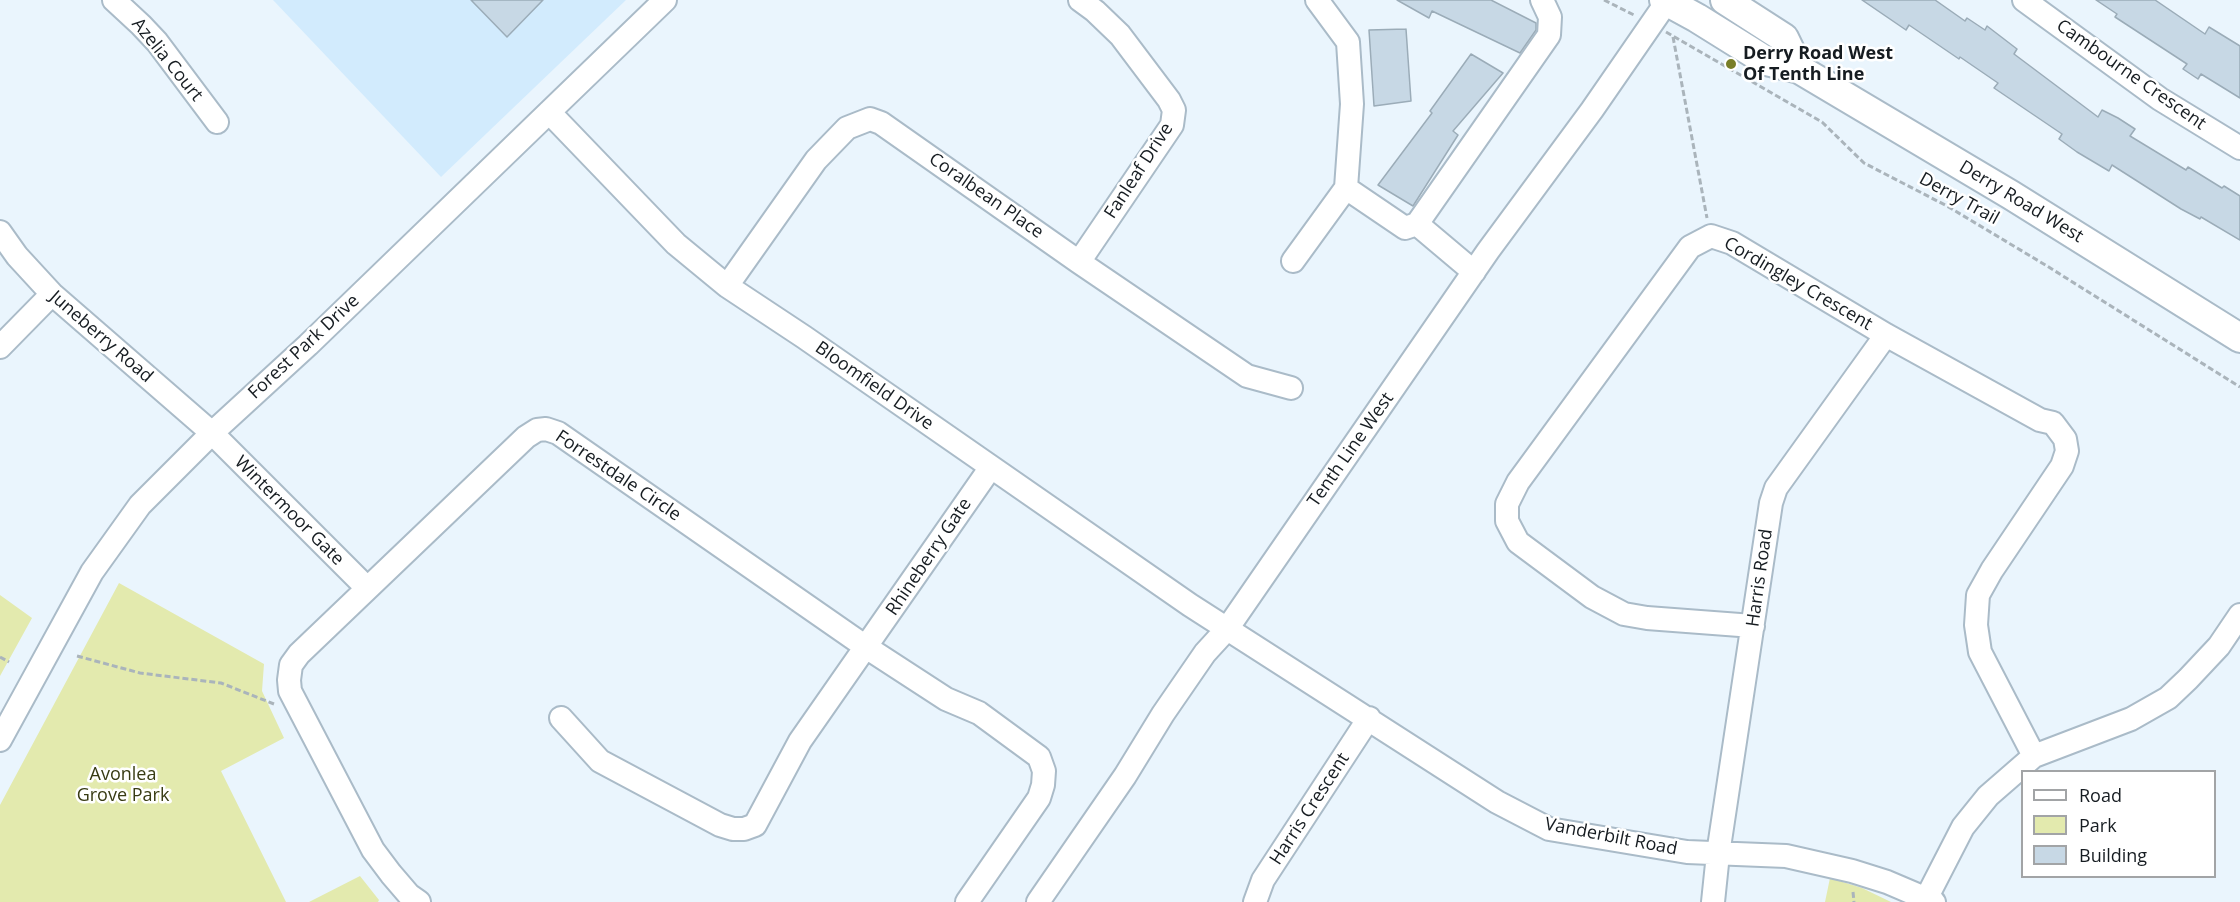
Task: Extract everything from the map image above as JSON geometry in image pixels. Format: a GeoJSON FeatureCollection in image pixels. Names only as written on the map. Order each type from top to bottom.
{"type":"FeatureCollection","features":[{"type":"Feature","properties":{"kind":"main road","name":"Derry Road West"},"geometry":{"type":"LineString","coordinates":[[1666,0],[1766,61],[1799,69],[2011,195],[2240,338]]}},
{"type":"Feature","properties":{"kind":"main road"},"geometry":{"type":"LineString","coordinates":[[1725,0],[1784,38],[1799,69]]}},
{"type":"Feature","properties":{"kind":"street","name":"Azelia Court"},"geometry":{"type":"LineString","coordinates":[[114,0],[156,42],[217,122]]}},
{"type":"Feature","properties":{"kind":"street","name":"Forest Park Drive"},"geometry":{"type":"LineString","coordinates":[[0,740],[73,605],[108,548],[140,505],[212,433],[308,345],[665,0]]}},
{"type":"Feature","properties":{"kind":"street","name":"Fanleaf Drive"},"geometry":{"type":"LineString","coordinates":[[1079,262],[1163,138],[1174,118],[1174,111],[1169,100],[1120,35],[1080,0]]}},
{"type":"Feature","properties":{"kind":"street"},"geometry":{"type":"LineString","coordinates":[[1293,261],[1346,188],[1352,104],[1348,42],[1317,0]]}},
{"type":"Feature","properties":{"kind":"street"},"geometry":{"type":"LineString","coordinates":[[1346,188],[1405,228],[1417,224],[1549,35],[1550,17],[1542,0]]}},
{"type":"Feature","properties":{"kind":"street","name":"Tenth Line West"},"geometry":{"type":"LineString","coordinates":[[1038,902],[1125,776],[1169,705],[1205,653],[1227,628],[1474,272],[1592,110],[1666,0]]}},
{"type":"Feature","properties":{"kind":"street","name":"Cambourne Crescent"},"geometry":{"type":"LineString","coordinates":[[2024,0],[2160,99],[2240,148]]}},
{"type":"Feature","properties":{"kind":"street","name":"Bloomfield Drive"},"geometry":{"type":"LineString","coordinates":[[549,112],[676,244],[727,286],[1227,628]]}},
{"type":"Feature","properties":{"kind":"street","name":"Coralbean Place"},"geometry":{"type":"LineString","coordinates":[[727,286],[816,160],[848,128],[870,119],[881,123],[1247,376],[1291,388]]}},
{"type":"Feature","properties":{"kind":"street"},"geometry":{"type":"LineString","coordinates":[[1417,224],[1474,272]]}},
{"type":"Feature","properties":{"kind":"street","name":"Juneberry Road"},"geometry":{"type":"LineString","coordinates":[[0,232],[17,256],[52,294],[212,433]]}},
{"type":"Feature","properties":{"kind":"street","name":"Cordingley Crescent"},"geometry":{"type":"LineString","coordinates":[[1753,626],[1624,615],[1592,597],[1518,542],[1507,521],[1507,504],[1518,482],[1690,247],[1711,236],[1732,243],[1886,335],[2040,420],[2053,423],[2065,439],[2067,451],[2062,466],[1992,570],[1978,595],[1976,625],[1980,652],[2034,756]]}},
{"type":"Feature","properties":{"kind":"street"},"geometry":{"type":"LineString","coordinates":[[0,347],[52,294]]}},
{"type":"Feature","properties":{"kind":"street","name":"Harris Road"},"geometry":{"type":"LineString","coordinates":[[1718,854],[1771,504],[1776,488],[1886,335]]}},
{"type":"Feature","properties":{"kind":"street","name":"Forrestdale Circle"},"geometry":{"type":"LineString","coordinates":[[419,902],[403,888],[373,850],[290,691],[291,665],[299,654],[525,437],[537,430],[546,429],[558,434],[866,647],[946,699],[979,713],[1040,757],[1044,771],[1039,798],[968,902]]}},
{"type":"Feature","properties":{"kind":"street","name":"Wintermoor Gate"},"geometry":{"type":"LineString","coordinates":[[212,433],[367,588]]}},
{"type":"Feature","properties":{"kind":"street","name":"Rhineberry Gate"},"geometry":{"type":"LineString","coordinates":[[561,718],[600,761],[720,825],[733,829],[744,829],[754,825],[800,741],[991,467]]}},
{"type":"Feature","properties":{"kind":"street"},"geometry":{"type":"LineString","coordinates":[[1931,900],[1963,827],[1988,796],[2034,756],[2131,719],[2168,698],[2219,646],[2240,615]]}},
{"type":"Feature","properties":{"kind":"street","name":"Vanderbilt Road"},"geometry":{"type":"LineString","coordinates":[[1227,628],[1497,802],[1549,829],[1688,852],[1785,856],[1829,865],[1887,882],[1931,900]]}},
{"type":"Feature","properties":{"kind":"street","name":"Harris Crescent"},"geometry":{"type":"LineString","coordinates":[[1255,902],[1263,880],[1369,718]]}},
{"type":"Feature","properties":{"kind":"street"},"geometry":{"type":"LineString","coordinates":[[1713,902],[1718,854]]}},
{"type":"Feature","properties":{"kind":"path"},"geometry":{"type":"LineString","coordinates":[[1604,0],[1617,6]]}},
{"type":"Feature","properties":{"kind":"path","name":"Derry Trail"},"geometry":{"type":"LineString","coordinates":[[1669,33],[1822,122],[1864,163],[1947,207],[2047,266],[2240,387]]}},
{"type":"Feature","properties":{"kind":"path"},"geometry":{"type":"LineString","coordinates":[[1673,37],[1711,236]]}},
{"type":"Feature","properties":{"kind":"path"},"geometry":{"type":"LineString","coordinates":[[77,656],[140,673],[221,683],[274,704]]}},
{"type":"Feature","properties":{"kind":"path"},"geometry":{"type":"LineString","coordinates":[[0,657],[9,662]]}},
{"type":"Feature","properties":{"kind":"shaded area"},"geometry":{"type":"Polygon","coordinates":[[[273,0],[626,0],[441,177],[273,0]]]}},
{"type":"Feature","properties":{"kind":"green space","name":"Avonlea Grove Park"},"geometry":{"type":"Polygon","coordinates":[[[119,583],[264,664],[262,691],[284,738],[221,771],[286,902],[0,902],[0,805],[119,583]]]}},
{"type":"Feature","properties":{"kind":"green space"},"geometry":{"type":"Polygon","coordinates":[[[0,595],[32,618],[0,676],[0,595]]]}},
{"type":"Feature","properties":{"kind":"green space"},"geometry":{"type":"Polygon","coordinates":[[[360,876],[379,900],[378,902],[309,902],[360,876]]]}},
{"type":"Feature","properties":{"kind":"green space"},"geometry":{"type":"Polygon","coordinates":[[[1830,878],[1862,888],[1891,902],[1825,902],[1830,878]]]}},
{"type":"Feature","properties":{"kind":"building"},"geometry":{"type":"Polygon","coordinates":[[[471,0],[543,0],[507,37],[471,0]]]}},
{"type":"Feature","properties":{"kind":"building"},"geometry":{"type":"Polygon","coordinates":[[[1397,0],[1491,0],[1536,23],[1536,30],[1520,53],[1432,11],[1429,18],[1397,0]]]}},
{"type":"Feature","properties":{"kind":"building"},"geometry":{"type":"Polygon","coordinates":[[[1862,0],[1935,0],[1965,21],[1967,18],[1985,30],[1987,26],[2017,49],[2014,54],[2098,117],[2102,110],[2118,118],[2135,129],[2130,136],[2186,170],[2188,167],[2240,196],[2240,240],[2201,217],[2200,219],[2181,209],[2112,165],[2109,171],[2077,152],[2059,139],[2062,134],[1994,88],[1998,83],[1909,25],[1906,30],[1862,0]]]}},
{"type":"Feature","properties":{"kind":"building"},"geometry":{"type":"Polygon","coordinates":[[[2096,0],[2155,0],[2205,34],[2209,27],[2240,46],[2240,98],[2201,74],[2198,79],[2183,69],[2187,64],[2115,17],[2117,14],[2096,0]]]}},
{"type":"Feature","properties":{"kind":"building"},"geometry":{"type":"Polygon","coordinates":[[[1406,29],[1411,101],[1374,106],[1369,30],[1406,29]]]}},
{"type":"Feature","properties":{"kind":"building"},"geometry":{"type":"Polygon","coordinates":[[[1471,54],[1503,73],[1453,131],[1458,135],[1413,206],[1378,185],[1432,113],[1430,111],[1471,54]]]}},
{"type":"Feature","properties":{"kind":"place","name":"Derry Road West Of Tenth Line"},"geometry":{"type":"Point","coordinates":[1731,64]}}]}
